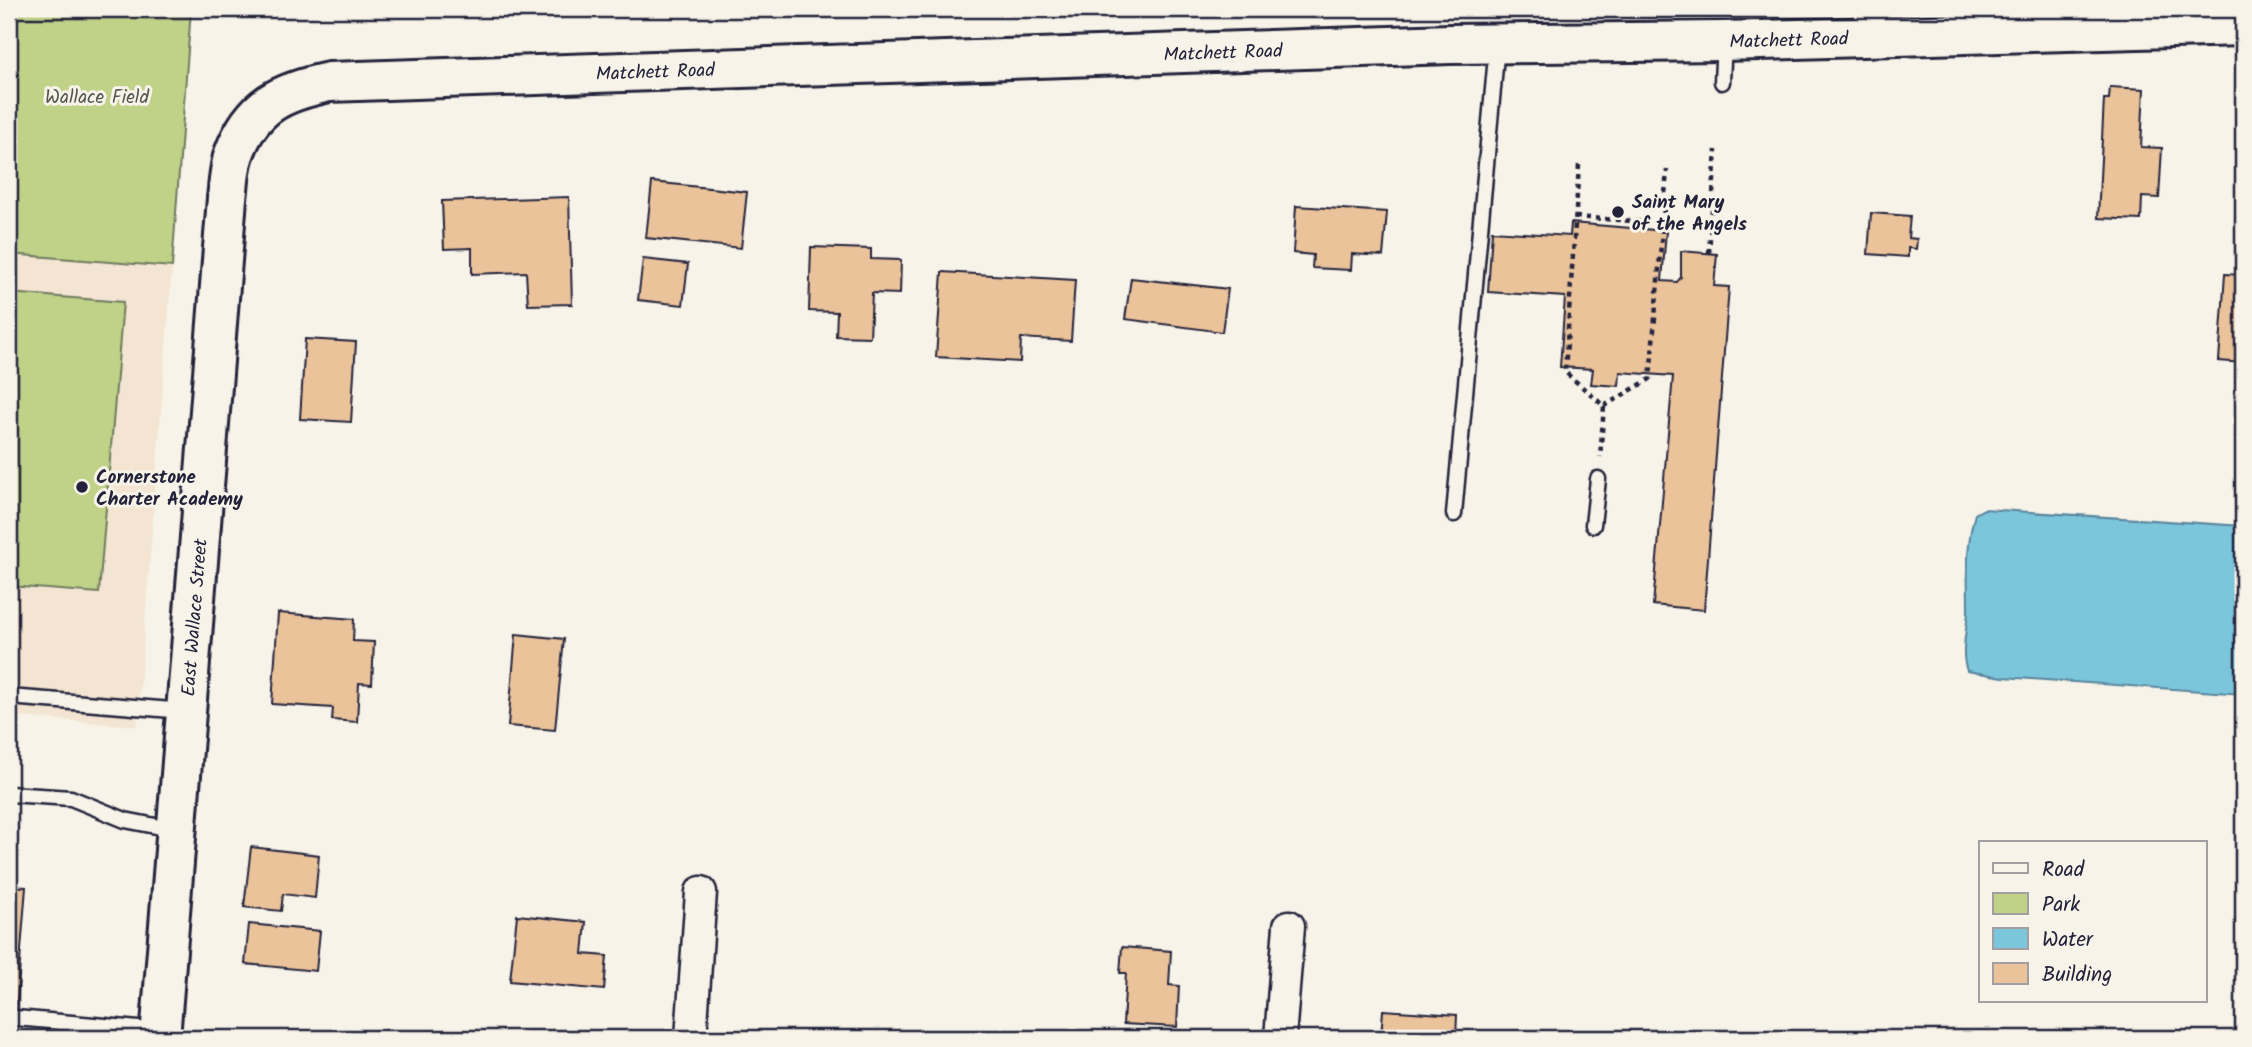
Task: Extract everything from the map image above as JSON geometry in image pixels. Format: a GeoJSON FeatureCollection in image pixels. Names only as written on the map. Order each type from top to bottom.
{"type":"FeatureCollection","features":[{"type":"Feature","properties":{"kind":"street","name":"Matchett Road"},"geometry":{"type":"LineString","coordinates":[[233,156],[249,123],[271,101],[297,89],[329,82],[1497,43],[1724,41],[1869,22],[2243,26]]}},
{"type":"Feature","properties":{"kind":"street","name":"East Wallace Street"},"geometry":{"type":"LineString","coordinates":[[160,1035],[226,212],[233,156]]}},
{"type":"Feature","properties":{"kind":"street"},"geometry":{"type":"LineString","coordinates":[[691,1038],[701,892]]}},
{"type":"Feature","properties":{"kind":"street"},"geometry":{"type":"LineString","coordinates":[[1280,1038],[1289,926]]}},
{"type":"Feature","properties":{"kind":"lane"},"geometry":{"type":"LineString","coordinates":[[1722,82],[1724,41]]}},
{"type":"Feature","properties":{"kind":"lane"},"geometry":{"type":"LineString","coordinates":[[1454,514],[1497,43]]}},
{"type":"Feature","properties":{"kind":"lane"},"geometry":{"type":"LineString","coordinates":[[1593,525],[1598,479]]}},
{"type":"Feature","properties":{"kind":"lane"},"geometry":{"type":"LineString","coordinates":[[9,697],[187,711]]}},
{"type":"Feature","properties":{"kind":"lane"},"geometry":{"type":"LineString","coordinates":[[9,794],[71,798],[125,820],[177,830]]}},
{"type":"Feature","properties":{"kind":"lane"},"geometry":{"type":"LineString","coordinates":[[16,1018],[160,1035]]}},
{"type":"Feature","properties":{"kind":"path"},"geometry":{"type":"LineString","coordinates":[[1709,253],[1716,150]]}},
{"type":"Feature","properties":{"kind":"path"},"geometry":{"type":"LineString","coordinates":[[1578,165],[1566,372],[1604,406]]}},
{"type":"Feature","properties":{"kind":"path"},"geometry":{"type":"LineString","coordinates":[[1604,406],[1650,379],[1667,170]]}},
{"type":"Feature","properties":{"kind":"path"},"geometry":{"type":"LineString","coordinates":[[1574,217],[1662,223]]}},
{"type":"Feature","properties":{"kind":"path"},"geometry":{"type":"LineString","coordinates":[[1598,479],[1604,406]]}},
{"type":"Feature","properties":{"kind":"shaded area","name":"Cornerstone Charter Academy"},"geometry":{"type":"Polygon","coordinates":[[[9,254],[172,267],[137,726],[9,716],[9,254]]]}},
{"type":"Feature","properties":{"kind":"green space","name":"Wallace Field"},"geometry":{"type":"Polygon","coordinates":[[[9,9],[191,9],[172,267],[9,254],[9,9]]]}},
{"type":"Feature","properties":{"kind":"green space"},"geometry":{"type":"Polygon","coordinates":[[[9,293],[123,302],[99,593],[9,586],[9,293]]]}},
{"type":"Feature","properties":{"kind":"water"},"geometry":{"type":"Polygon","coordinates":[[[1984,509],[2243,526],[2243,694],[2003,677],[1967,671],[1964,649],[1968,611],[1968,550],[1975,514],[1984,509]]]}},
{"type":"Feature","properties":{"kind":"building"},"geometry":{"type":"Polygon","coordinates":[[[2110,87],[2144,89],[2141,147],[2162,148],[2159,198],[2142,197],[2141,220],[2098,218],[2104,99],[2109,99],[2110,87]]]}},
{"type":"Feature","properties":{"kind":"building"},"geometry":{"type":"Polygon","coordinates":[[[652,182],[747,192],[741,248],[646,238],[652,182]]]}},
{"type":"Feature","properties":{"kind":"building"},"geometry":{"type":"Polygon","coordinates":[[[569,197],[572,304],[528,305],[526,272],[472,274],[472,248],[444,249],[442,201],[569,197]]]}},
{"type":"Feature","properties":{"kind":"building"},"geometry":{"type":"Polygon","coordinates":[[[1296,206],[1387,212],[1383,256],[1352,254],[1351,270],[1312,268],[1313,255],[1293,253],[1296,206]]]}},
{"type":"Feature","properties":{"kind":"building"},"geometry":{"type":"Polygon","coordinates":[[[1871,213],[1910,216],[1908,238],[1917,239],[1916,249],[1908,248],[1908,257],[1868,254],[1871,213]]]}},
{"type":"Feature","properties":{"kind":"building"},"geometry":{"type":"Polygon","coordinates":[[[1571,223],[1666,231],[1662,281],[1677,282],[1681,277],[1681,251],[1717,254],[1714,286],[1729,287],[1704,610],[1653,605],[1673,376],[1620,372],[1619,386],[1591,384],[1593,369],[1560,367],[1565,297],[1488,292],[1492,231],[1570,236],[1571,223]]]}},
{"type":"Feature","properties":{"kind":"building"},"geometry":{"type":"Polygon","coordinates":[[[811,247],[871,249],[871,259],[901,260],[900,294],[872,293],[870,337],[836,336],[837,312],[809,311],[811,247]]]}},
{"type":"Feature","properties":{"kind":"building"},"geometry":{"type":"Polygon","coordinates":[[[643,259],[688,264],[683,305],[638,300],[643,259]]]}},
{"type":"Feature","properties":{"kind":"building"},"geometry":{"type":"Polygon","coordinates":[[[2243,260],[2243,363],[2219,361],[2225,274],[2242,275],[2243,260]]]}},
{"type":"Feature","properties":{"kind":"building"},"geometry":{"type":"Polygon","coordinates":[[[942,272],[1075,280],[1071,341],[1021,338],[1020,362],[936,357],[942,272]]]}},
{"type":"Feature","properties":{"kind":"building"},"geometry":{"type":"Polygon","coordinates":[[[1131,278],[1228,289],[1222,332],[1125,319],[1131,278]]]}},
{"type":"Feature","properties":{"kind":"building"},"geometry":{"type":"Polygon","coordinates":[[[305,339],[356,342],[351,422],[300,419],[305,339]]]}},
{"type":"Feature","properties":{"kind":"building"},"geometry":{"type":"Polygon","coordinates":[[[278,613],[354,619],[353,641],[374,642],[372,684],[359,683],[357,722],[332,720],[333,708],[272,704],[278,613]]]}},
{"type":"Feature","properties":{"kind":"building"},"geometry":{"type":"Polygon","coordinates":[[[516,634],[564,639],[555,730],[508,726],[516,634]]]}},
{"type":"Feature","properties":{"kind":"building"},"geometry":{"type":"Polygon","coordinates":[[[251,847],[319,855],[315,898],[283,894],[281,911],[244,907],[251,847]]]}},
{"type":"Feature","properties":{"kind":"building"},"geometry":{"type":"Polygon","coordinates":[[[9,886],[26,887],[14,1038],[9,1038],[9,886]]]}},
{"type":"Feature","properties":{"kind":"building"},"geometry":{"type":"Polygon","coordinates":[[[517,915],[586,922],[583,954],[607,956],[604,990],[510,981],[517,915]]]}},
{"type":"Feature","properties":{"kind":"building"},"geometry":{"type":"Polygon","coordinates":[[[249,924],[320,931],[316,971],[245,964],[249,924]]]}},
{"type":"Feature","properties":{"kind":"building"},"geometry":{"type":"Polygon","coordinates":[[[1122,947],[1171,951],[1169,985],[1179,986],[1177,1027],[1123,1024],[1126,973],[1120,973],[1122,947]]]}},
{"type":"Feature","properties":{"kind":"building"},"geometry":{"type":"Polygon","coordinates":[[[1383,1010],[1457,1015],[1456,1038],[1381,1038],[1383,1010]]]}},
{"type":"Feature","properties":{"kind":"building"},"geometry":{"type":"Polygon","coordinates":[[[537,1034],[592,1037],[592,1038],[537,1038],[537,1034]]]}},
{"type":"Feature","properties":{"kind":"place","name":"Saint Mary of the Angels"},"geometry":{"type":"Point","coordinates":[1618,212]}},
{"type":"Feature","properties":{"kind":"place","name":"Cornerstone Charter Academy"},"geometry":{"type":"Point","coordinates":[82,487]}}]}
